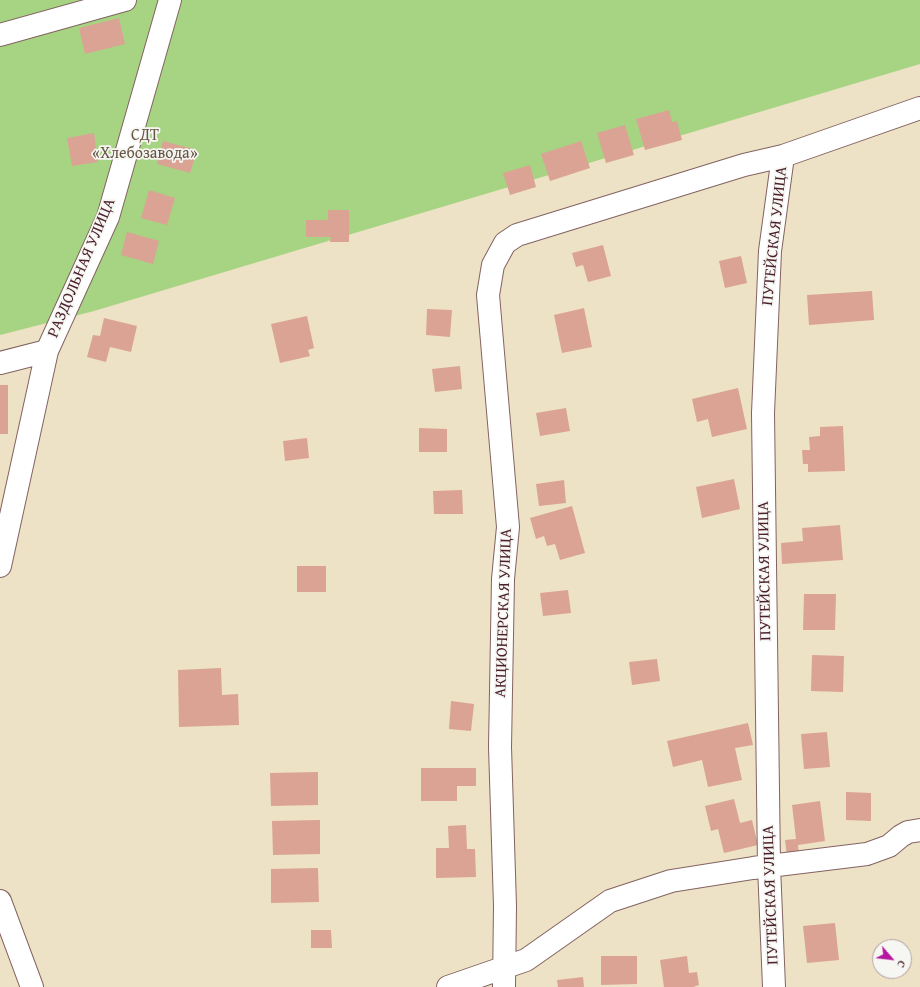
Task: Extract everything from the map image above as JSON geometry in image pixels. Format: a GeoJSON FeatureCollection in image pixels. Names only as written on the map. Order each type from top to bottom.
{"type":"FeatureCollection","features":[{"type":"Feature","properties":{"kind":"street"},"geometry":{"type":"LineString","coordinates":[[0,36],[125,0]]}},
{"type":"Feature","properties":{"kind":"street","name":"РАЗДОЛЬНАЯ УЛИЦА"},"geometry":{"type":"LineString","coordinates":[[0,566],[47,351],[108,217],[170,0]]}},
{"type":"Feature","properties":{"kind":"street"},"geometry":{"type":"LineString","coordinates":[[783,156],[920,108]]}},
{"type":"Feature","properties":{"kind":"street","name":"АКЦИОНЕРСКАЯ УЛИЦА"},"geometry":{"type":"LineString","coordinates":[[504,977],[505,906],[500,747],[503,579],[508,527],[488,295],[493,265],[505,243],[517,235],[744,165],[783,156]]}},
{"type":"Feature","properties":{"kind":"street","name":"ПУТЕЙСКАЯ УЛИЦА"},"geometry":{"type":"LineString","coordinates":[[774,987],[769,866],[763,413],[770,251],[783,156]]}},
{"type":"Feature","properties":{"kind":"street"},"geometry":{"type":"LineString","coordinates":[[0,363],[47,351]]}},
{"type":"Feature","properties":{"kind":"street"},"geometry":{"type":"LineString","coordinates":[[448,987],[504,977],[610,902],[671,881],[769,866],[867,854],[889,846],[908,832],[920,830]]}},
{"type":"Feature","properties":{"kind":"street"},"geometry":{"type":"LineString","coordinates":[[0,901],[32,987]]}},
{"type":"Feature","properties":{"kind":"green space","name":"СДТ «Хлебозавода»"},"geometry":{"type":"Polygon","coordinates":[[[0,0],[920,0],[920,64],[94,311],[0,335],[0,0]]]}},
{"type":"Feature","properties":{"kind":"building"},"geometry":{"type":"Polygon","coordinates":[[[119,18],[125,44],[85,54],[79,28],[119,18]]]}},
{"type":"Feature","properties":{"kind":"building"},"geometry":{"type":"Polygon","coordinates":[[[669,110],[672,122],[677,121],[682,140],[645,150],[636,119],[669,110]]]}},
{"type":"Feature","properties":{"kind":"building"},"geometry":{"type":"Polygon","coordinates":[[[625,125],[634,155],[606,163],[597,133],[625,125]]]}},
{"type":"Feature","properties":{"kind":"building"},"geometry":{"type":"Polygon","coordinates":[[[94,133],[98,162],[72,166],[67,138],[94,133]]]}},
{"type":"Feature","properties":{"kind":"building"},"geometry":{"type":"Polygon","coordinates":[[[163,141],[197,150],[190,173],[157,164],[163,141]]]}},
{"type":"Feature","properties":{"kind":"building"},"geometry":{"type":"Polygon","coordinates":[[[581,141],[590,168],[550,181],[541,154],[581,141]]]}},
{"type":"Feature","properties":{"kind":"building"},"geometry":{"type":"Polygon","coordinates":[[[530,165],[536,187],[510,195],[503,173],[530,165]]]}},
{"type":"Feature","properties":{"kind":"building"},"geometry":{"type":"Polygon","coordinates":[[[149,190],[175,198],[167,225],[141,218],[149,190]]]}},
{"type":"Feature","properties":{"kind":"building"},"geometry":{"type":"Polygon","coordinates":[[[328,210],[349,210],[349,242],[330,242],[331,237],[306,237],[306,220],[328,220],[328,210]]]}},
{"type":"Feature","properties":{"kind":"building"},"geometry":{"type":"Polygon","coordinates":[[[127,232],[159,241],[153,264],[121,255],[127,232]]]}},
{"type":"Feature","properties":{"kind":"building"},"geometry":{"type":"Polygon","coordinates":[[[603,245],[611,276],[588,282],[583,265],[576,267],[572,253],[603,245]]]}},
{"type":"Feature","properties":{"kind":"building"},"geometry":{"type":"Polygon","coordinates":[[[741,256],[747,283],[725,288],[719,261],[741,256]]]}},
{"type":"Feature","properties":{"kind":"building"},"geometry":{"type":"Polygon","coordinates":[[[872,291],[874,320],[809,325],[807,295],[872,291]]]}},
{"type":"Feature","properties":{"kind":"building"},"geometry":{"type":"Polygon","coordinates":[[[584,308],[592,347],[562,353],[554,315],[584,308]]]}},
{"type":"Feature","properties":{"kind":"building"},"geometry":{"type":"Polygon","coordinates":[[[427,309],[452,310],[450,337],[426,335],[427,309]]]}},
{"type":"Feature","properties":{"kind":"building"},"geometry":{"type":"Polygon","coordinates":[[[307,316],[314,348],[308,350],[310,356],[280,363],[271,324],[307,316]]]}},
{"type":"Feature","properties":{"kind":"building"},"geometry":{"type":"Polygon","coordinates":[[[104,318],[137,326],[131,352],[110,347],[106,362],[87,357],[93,335],[100,336],[104,318]]]}},
{"type":"Feature","properties":{"kind":"building"},"geometry":{"type":"Polygon","coordinates":[[[460,366],[462,389],[435,392],[432,369],[460,366]]]}},
{"type":"Feature","properties":{"kind":"building"},"geometry":{"type":"Polygon","coordinates":[[[0,385],[8,385],[8,434],[0,434],[0,385]]]}},
{"type":"Feature","properties":{"kind":"building"},"geometry":{"type":"Polygon","coordinates":[[[738,388],[747,429],[712,437],[708,419],[697,422],[692,399],[738,388]]]}},
{"type":"Feature","properties":{"kind":"building"},"geometry":{"type":"Polygon","coordinates":[[[566,408],[570,431],[540,436],[536,413],[566,408]]]}},
{"type":"Feature","properties":{"kind":"building"},"geometry":{"type":"Polygon","coordinates":[[[843,426],[845,471],[808,472],[808,464],[803,464],[802,450],[810,450],[809,437],[820,436],[820,427],[843,426]]]}},
{"type":"Feature","properties":{"kind":"building"},"geometry":{"type":"Polygon","coordinates":[[[419,428],[447,429],[447,452],[419,452],[419,428]]]}},
{"type":"Feature","properties":{"kind":"building"},"geometry":{"type":"Polygon","coordinates":[[[307,438],[309,458],[285,461],[283,441],[307,438]]]}},
{"type":"Feature","properties":{"kind":"building"},"geometry":{"type":"Polygon","coordinates":[[[734,479],[740,509],[702,518],[696,487],[734,479]]]}},
{"type":"Feature","properties":{"kind":"building"},"geometry":{"type":"Polygon","coordinates":[[[564,480],[566,503],[539,506],[536,484],[564,480]]]}},
{"type":"Feature","properties":{"kind":"building"},"geometry":{"type":"Polygon","coordinates":[[[462,490],[463,514],[434,514],[433,491],[462,490]]]}},
{"type":"Feature","properties":{"kind":"building"},"geometry":{"type":"Polygon","coordinates":[[[572,506],[585,553],[560,560],[555,544],[547,546],[544,536],[536,539],[530,518],[572,506]]]}},
{"type":"Feature","properties":{"kind":"building"},"geometry":{"type":"Polygon","coordinates":[[[840,525],[843,560],[782,564],[781,543],[803,541],[802,528],[840,525]]]}},
{"type":"Feature","properties":{"kind":"building"},"geometry":{"type":"Polygon","coordinates":[[[297,566],[326,566],[326,592],[297,592],[297,566]]]}},
{"type":"Feature","properties":{"kind":"building"},"geometry":{"type":"Polygon","coordinates":[[[568,590],[571,613],[543,616],[540,593],[568,590]]]}},
{"type":"Feature","properties":{"kind":"building"},"geometry":{"type":"Polygon","coordinates":[[[804,594],[836,594],[835,630],[803,630],[804,594]]]}},
{"type":"Feature","properties":{"kind":"building"},"geometry":{"type":"Polygon","coordinates":[[[812,655],[844,656],[843,692],[811,691],[812,655]]]}},
{"type":"Feature","properties":{"kind":"building"},"geometry":{"type":"Polygon","coordinates":[[[657,659],[660,681],[632,685],[629,662],[657,659]]]}},
{"type":"Feature","properties":{"kind":"building"},"geometry":{"type":"Polygon","coordinates":[[[221,668],[222,695],[238,694],[239,725],[179,727],[178,670],[221,668]]]}},
{"type":"Feature","properties":{"kind":"building"},"geometry":{"type":"Polygon","coordinates":[[[451,701],[474,704],[471,731],[449,729],[451,701]]]}},
{"type":"Feature","properties":{"kind":"building"},"geometry":{"type":"Polygon","coordinates":[[[748,723],[753,745],[735,748],[742,780],[708,787],[702,760],[673,767],[667,741],[748,723]]]}},
{"type":"Feature","properties":{"kind":"building"},"geometry":{"type":"Polygon","coordinates":[[[827,732],[830,767],[804,769],[801,734],[827,732]]]}},
{"type":"Feature","properties":{"kind":"building"},"geometry":{"type":"Polygon","coordinates":[[[421,768],[476,768],[476,786],[457,786],[457,801],[421,801],[421,768]]]}},
{"type":"Feature","properties":{"kind":"building"},"geometry":{"type":"Polygon","coordinates":[[[318,772],[318,805],[271,806],[270,773],[318,772]]]}},
{"type":"Feature","properties":{"kind":"building"},"geometry":{"type":"Polygon","coordinates":[[[846,792],[871,793],[871,821],[846,820],[846,792]]]}},
{"type":"Feature","properties":{"kind":"building"},"geometry":{"type":"Polygon","coordinates":[[[734,799],[740,823],[752,820],[758,845],[724,853],[718,829],[711,831],[705,806],[734,799]]]}},
{"type":"Feature","properties":{"kind":"building"},"geometry":{"type":"Polygon","coordinates":[[[820,801],[825,841],[798,845],[799,854],[787,856],[785,840],[796,839],[792,805],[820,801]]]}},
{"type":"Feature","properties":{"kind":"building"},"geometry":{"type":"Polygon","coordinates":[[[320,820],[320,854],[273,855],[272,821],[320,820]]]}},
{"type":"Feature","properties":{"kind":"building"},"geometry":{"type":"Polygon","coordinates":[[[466,825],[467,849],[475,849],[476,877],[436,878],[436,848],[449,848],[448,826],[466,825]]]}},
{"type":"Feature","properties":{"kind":"building"},"geometry":{"type":"Polygon","coordinates":[[[318,868],[319,902],[271,903],[271,869],[318,868]]]}},
{"type":"Feature","properties":{"kind":"building"},"geometry":{"type":"Polygon","coordinates":[[[835,923],[839,960],[807,963],[803,926],[835,923]]]}},
{"type":"Feature","properties":{"kind":"building"},"geometry":{"type":"Polygon","coordinates":[[[311,930],[331,930],[332,948],[311,948],[311,930]]]}},
{"type":"Feature","properties":{"kind":"building"},"geometry":{"type":"Polygon","coordinates":[[[601,956],[637,956],[637,984],[601,985],[601,956]]]}},
{"type":"Feature","properties":{"kind":"building"},"geometry":{"type":"Polygon","coordinates":[[[687,956],[689,973],[697,972],[699,985],[693,987],[664,987],[660,960],[687,956]]]}},
{"type":"Feature","properties":{"kind":"building"},"geometry":{"type":"Polygon","coordinates":[[[583,977],[584,987],[558,987],[557,980],[583,977]]]}}]}
